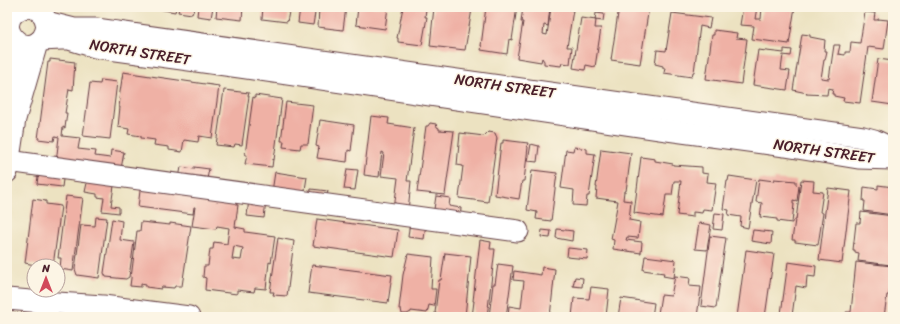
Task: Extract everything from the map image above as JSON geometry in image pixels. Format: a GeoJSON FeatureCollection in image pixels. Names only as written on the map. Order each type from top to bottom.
{"type":"FeatureCollection","features":[{"type":"Feature","properties":{"kind":"street"},"geometry":{"type":"LineString","coordinates":[[15,119],[11,37],[8,26],[12,16],[30,17],[8,167],[518,231]]}},
{"type":"Feature","properties":{"kind":"street","name":"NORTH STREET"},"geometry":{"type":"LineString","coordinates":[[30,17],[61,38],[95,47],[241,58],[346,73],[663,108],[863,137],[874,140],[893,149]]}},
{"type":"Feature","properties":{"kind":"street","name":"NORTH STREET"},"geometry":{"type":"LineString","coordinates":[[346,73],[660,129],[785,146],[858,158],[893,159]]}},
{"type":"Feature","properties":{"kind":"street"},"geometry":{"type":"LineString","coordinates":[[660,129],[663,108]]}},
{"type":"Feature","properties":{"kind":"street"},"geometry":{"type":"LineString","coordinates":[[7,299],[121,307],[189,317]]}},
{"type":"Feature","properties":{"kind":"street"},"geometry":{"type":"LineString","coordinates":[[7,312],[46,317]]}},
{"type":"Feature","properties":{"kind":"building"},"geometry":{"type":"Polygon","coordinates":[[[147,7],[195,7],[192,14],[178,12],[179,8],[176,8],[175,12],[147,7]]]}},
{"type":"Feature","properties":{"kind":"building"},"geometry":{"type":"Polygon","coordinates":[[[198,7],[213,7],[211,18],[197,16],[198,7]]]}},
{"type":"Feature","properties":{"kind":"building"},"geometry":{"type":"Polygon","coordinates":[[[217,7],[243,7],[242,20],[216,17],[217,7]]]}},
{"type":"Feature","properties":{"kind":"building"},"geometry":{"type":"Polygon","coordinates":[[[263,7],[290,7],[287,22],[262,19],[263,7]]]}},
{"type":"Feature","properties":{"kind":"building"},"geometry":{"type":"Polygon","coordinates":[[[300,7],[316,7],[313,25],[298,23],[300,7]]]}},
{"type":"Feature","properties":{"kind":"building"},"geometry":{"type":"Polygon","coordinates":[[[319,7],[346,7],[343,30],[318,27],[319,7]]]}},
{"type":"Feature","properties":{"kind":"building"},"geometry":{"type":"Polygon","coordinates":[[[358,7],[388,7],[385,29],[356,25],[358,7]]]}},
{"type":"Feature","properties":{"kind":"building"},"geometry":{"type":"Polygon","coordinates":[[[403,7],[429,7],[428,10],[426,9],[425,17],[427,17],[422,45],[398,42],[397,38],[403,7]]]}},
{"type":"Feature","properties":{"kind":"building"},"geometry":{"type":"Polygon","coordinates":[[[434,7],[477,7],[476,10],[472,9],[465,50],[430,46],[434,7]]]}},
{"type":"Feature","properties":{"kind":"building"},"geometry":{"type":"Polygon","coordinates":[[[486,7],[517,7],[512,40],[509,39],[507,54],[481,50],[486,7]]]}},
{"type":"Feature","properties":{"kind":"building"},"geometry":{"type":"Polygon","coordinates":[[[523,7],[550,7],[548,26],[544,25],[543,34],[547,35],[551,7],[573,10],[567,47],[572,47],[570,64],[562,63],[561,66],[544,64],[542,58],[541,62],[517,58],[523,22],[521,22],[523,7]]]}},
{"type":"Feature","properties":{"kind":"building"},"geometry":{"type":"Polygon","coordinates":[[[619,7],[649,7],[640,64],[611,60],[619,7]]]}},
{"type":"Feature","properties":{"kind":"building"},"geometry":{"type":"Polygon","coordinates":[[[743,7],[757,7],[755,19],[761,19],[762,7],[795,7],[789,44],[752,39],[754,26],[740,25],[743,7]]]}},
{"type":"Feature","properties":{"kind":"building"},"geometry":{"type":"Polygon","coordinates":[[[865,12],[875,13],[874,20],[888,20],[884,49],[868,47],[860,103],[843,101],[844,98],[834,96],[834,94],[832,94],[833,89],[828,88],[827,95],[806,94],[807,93],[793,90],[802,34],[825,40],[824,51],[827,51],[821,78],[829,79],[834,45],[840,45],[838,54],[845,55],[845,52],[850,52],[851,42],[860,43],[865,12]]]}},
{"type":"Feature","properties":{"kind":"building"},"geometry":{"type":"Polygon","coordinates":[[[596,13],[604,14],[603,21],[595,20],[596,13]]]}},
{"type":"Feature","properties":{"kind":"building"},"geometry":{"type":"Polygon","coordinates":[[[672,13],[711,18],[709,28],[700,26],[694,72],[692,77],[664,73],[665,68],[663,68],[663,66],[655,64],[657,50],[666,51],[672,13]]]}},
{"type":"Feature","properties":{"kind":"building"},"geometry":{"type":"Polygon","coordinates":[[[581,18],[596,20],[595,28],[601,28],[595,67],[586,65],[585,70],[573,68],[581,18]]]}},
{"type":"Feature","properties":{"kind":"building"},"geometry":{"type":"Polygon","coordinates":[[[714,30],[737,33],[736,38],[747,39],[741,84],[706,79],[714,30]]]}},
{"type":"Feature","properties":{"kind":"building"},"geometry":{"type":"Polygon","coordinates":[[[784,49],[792,50],[791,56],[783,55],[781,70],[790,71],[787,90],[753,85],[758,50],[784,53],[784,49]]]}},
{"type":"Feature","properties":{"kind":"building"},"geometry":{"type":"Polygon","coordinates":[[[50,59],[75,62],[73,90],[69,89],[65,113],[67,113],[65,128],[63,127],[62,136],[80,138],[78,149],[96,151],[95,156],[110,158],[111,150],[124,152],[121,169],[56,163],[59,137],[55,136],[54,141],[38,139],[48,62],[50,62],[50,59]]]}},
{"type":"Feature","properties":{"kind":"building"},"geometry":{"type":"Polygon","coordinates":[[[878,59],[893,61],[893,105],[872,102],[878,59]]]}},
{"type":"Feature","properties":{"kind":"building"},"geometry":{"type":"Polygon","coordinates":[[[123,72],[219,86],[212,138],[199,136],[198,142],[184,140],[182,152],[169,150],[169,147],[154,145],[155,140],[128,134],[129,129],[118,127],[120,107],[119,99],[123,72]]]}},
{"type":"Feature","properties":{"kind":"building"},"geometry":{"type":"Polygon","coordinates":[[[101,80],[117,82],[110,139],[83,136],[90,83],[100,84],[101,80]]]}},
{"type":"Feature","properties":{"kind":"building"},"geometry":{"type":"Polygon","coordinates":[[[224,90],[249,93],[242,145],[235,144],[234,147],[216,145],[224,90]]]}},
{"type":"Feature","properties":{"kind":"building"},"geometry":{"type":"Polygon","coordinates":[[[255,95],[282,99],[272,167],[245,164],[253,97],[255,98],[255,95]]]}},
{"type":"Feature","properties":{"kind":"building"},"geometry":{"type":"Polygon","coordinates":[[[286,102],[313,105],[308,144],[301,144],[300,149],[283,147],[284,141],[281,141],[286,102]]]}},
{"type":"Feature","properties":{"kind":"building"},"geometry":{"type":"Polygon","coordinates":[[[371,116],[389,118],[388,124],[414,128],[407,181],[411,181],[408,211],[394,209],[398,178],[381,176],[384,153],[382,152],[379,177],[364,175],[371,116]]]}},
{"type":"Feature","properties":{"kind":"building"},"geometry":{"type":"Polygon","coordinates":[[[320,120],[354,125],[351,151],[348,150],[347,162],[317,158],[319,147],[316,146],[320,120]]]}},
{"type":"Feature","properties":{"kind":"building"},"geometry":{"type":"Polygon","coordinates":[[[430,123],[436,124],[439,130],[454,131],[445,195],[417,192],[426,126],[430,123]]]}},
{"type":"Feature","properties":{"kind":"building"},"geometry":{"type":"Polygon","coordinates":[[[488,132],[495,133],[497,138],[488,202],[459,198],[463,166],[457,165],[460,133],[484,136],[488,132]]]}},
{"type":"Feature","properties":{"kind":"building"},"geometry":{"type":"Polygon","coordinates":[[[503,140],[528,143],[524,181],[522,181],[519,199],[495,195],[501,143],[503,143],[503,140]]]}},
{"type":"Feature","properties":{"kind":"building"},"geometry":{"type":"Polygon","coordinates":[[[531,144],[539,146],[537,162],[528,161],[531,144]]]}},
{"type":"Feature","properties":{"kind":"building"},"geometry":{"type":"Polygon","coordinates":[[[574,147],[587,149],[587,153],[595,154],[589,196],[587,196],[586,206],[573,205],[574,190],[561,188],[566,150],[573,151],[574,147]]]}},
{"type":"Feature","properties":{"kind":"building"},"geometry":{"type":"Polygon","coordinates":[[[601,149],[631,153],[626,191],[624,191],[623,200],[631,201],[629,220],[640,222],[638,238],[627,237],[626,240],[642,242],[641,253],[613,249],[614,240],[611,239],[618,201],[596,198],[601,149]]]}},
{"type":"Feature","properties":{"kind":"building"},"geometry":{"type":"Polygon","coordinates":[[[641,157],[655,159],[655,161],[673,165],[702,167],[702,173],[708,174],[707,182],[716,183],[712,210],[703,209],[702,213],[693,212],[693,217],[677,215],[681,181],[674,181],[672,195],[666,195],[663,217],[634,213],[641,157]]]}},
{"type":"Feature","properties":{"kind":"building"},"geometry":{"type":"Polygon","coordinates":[[[181,167],[209,169],[206,184],[179,178],[181,167]]]}},
{"type":"Feature","properties":{"kind":"building"},"geometry":{"type":"Polygon","coordinates":[[[39,169],[64,172],[62,187],[37,184],[39,169]]]}},
{"type":"Feature","properties":{"kind":"building"},"geometry":{"type":"Polygon","coordinates":[[[347,169],[358,170],[355,190],[344,189],[347,169]]]}},
{"type":"Feature","properties":{"kind":"building"},"geometry":{"type":"Polygon","coordinates":[[[532,170],[557,173],[551,221],[536,219],[537,212],[527,210],[532,170]]]}},
{"type":"Feature","properties":{"kind":"building"},"geometry":{"type":"Polygon","coordinates":[[[275,172],[307,177],[304,196],[272,192],[275,172]]]}},
{"type":"Feature","properties":{"kind":"building"},"geometry":{"type":"Polygon","coordinates":[[[82,175],[115,179],[111,206],[119,207],[119,213],[102,211],[104,198],[97,197],[97,194],[85,192],[87,183],[81,182],[82,175]]]}},
{"type":"Feature","properties":{"kind":"building"},"geometry":{"type":"Polygon","coordinates":[[[729,176],[756,180],[748,228],[740,226],[741,217],[728,215],[729,210],[723,209],[729,176]]]}},
{"type":"Feature","properties":{"kind":"building"},"geometry":{"type":"Polygon","coordinates":[[[759,179],[796,181],[796,185],[799,186],[797,201],[793,200],[792,223],[760,217],[762,203],[756,202],[759,179]]]}},
{"type":"Feature","properties":{"kind":"building"},"geometry":{"type":"Polygon","coordinates":[[[801,180],[814,181],[813,191],[823,192],[820,212],[823,213],[818,245],[795,242],[795,240],[792,240],[801,180]]]}},
{"type":"Feature","properties":{"kind":"building"},"geometry":{"type":"Polygon","coordinates":[[[141,183],[237,196],[236,205],[238,205],[235,227],[245,229],[245,232],[275,236],[271,263],[269,262],[266,289],[255,288],[254,292],[237,290],[237,294],[205,290],[206,278],[203,277],[204,266],[208,266],[210,249],[213,249],[214,242],[227,244],[229,228],[217,226],[216,229],[192,226],[195,207],[193,214],[138,207],[141,183]],[[234,246],[232,259],[241,260],[243,248],[234,246]]]}},
{"type":"Feature","properties":{"kind":"building"},"geometry":{"type":"Polygon","coordinates":[[[878,185],[893,187],[893,215],[864,211],[864,187],[878,189],[878,185]]]}},
{"type":"Feature","properties":{"kind":"building"},"geometry":{"type":"Polygon","coordinates":[[[828,188],[851,191],[842,263],[819,260],[828,188]]]}},
{"type":"Feature","properties":{"kind":"building"},"geometry":{"type":"Polygon","coordinates":[[[311,189],[328,191],[326,200],[310,198],[311,189]]]}},
{"type":"Feature","properties":{"kind":"building"},"geometry":{"type":"Polygon","coordinates":[[[66,196],[83,198],[73,271],[66,270],[66,258],[58,258],[66,196]]]}},
{"type":"Feature","properties":{"kind":"building"},"geometry":{"type":"Polygon","coordinates":[[[436,196],[450,198],[449,206],[461,208],[460,220],[433,216],[436,196]]]}},
{"type":"Feature","properties":{"kind":"building"},"geometry":{"type":"Polygon","coordinates":[[[33,199],[46,201],[46,204],[61,206],[54,258],[26,258],[25,263],[33,199]]]}},
{"type":"Feature","properties":{"kind":"building"},"geometry":{"type":"Polygon","coordinates":[[[249,199],[266,201],[264,218],[247,216],[249,199]]]}},
{"type":"Feature","properties":{"kind":"building"},"geometry":{"type":"Polygon","coordinates":[[[861,212],[893,216],[893,251],[891,265],[858,261],[859,253],[853,250],[856,223],[860,223],[861,212]]]}},
{"type":"Feature","properties":{"kind":"building"},"geometry":{"type":"Polygon","coordinates":[[[715,213],[724,214],[722,230],[713,229],[715,213]]]}},
{"type":"Feature","properties":{"kind":"building"},"geometry":{"type":"Polygon","coordinates":[[[96,217],[107,218],[99,278],[77,275],[75,269],[81,225],[95,226],[96,217]]]}},
{"type":"Feature","properties":{"kind":"building"},"geometry":{"type":"Polygon","coordinates":[[[112,219],[122,221],[120,240],[134,242],[129,277],[126,279],[106,277],[104,273],[112,219]]]}},
{"type":"Feature","properties":{"kind":"building"},"geometry":{"type":"Polygon","coordinates":[[[317,219],[398,230],[394,257],[313,246],[317,219]]]}},
{"type":"Feature","properties":{"kind":"building"},"geometry":{"type":"Polygon","coordinates":[[[410,221],[426,223],[424,239],[408,237],[410,221]]]}},
{"type":"Feature","properties":{"kind":"building"},"geometry":{"type":"Polygon","coordinates":[[[141,222],[170,225],[170,223],[191,226],[182,286],[175,286],[174,288],[162,287],[161,289],[146,287],[146,285],[141,284],[141,287],[130,286],[137,231],[140,231],[141,222]]]}},
{"type":"Feature","properties":{"kind":"building"},"geometry":{"type":"Polygon","coordinates":[[[699,223],[711,225],[707,250],[695,249],[699,223]]]}},
{"type":"Feature","properties":{"kind":"building"},"geometry":{"type":"Polygon","coordinates":[[[557,229],[573,231],[572,241],[556,238],[557,229]]]}},
{"type":"Feature","properties":{"kind":"building"},"geometry":{"type":"Polygon","coordinates":[[[542,230],[551,231],[550,238],[541,237],[542,230]]]}},
{"type":"Feature","properties":{"kind":"building"},"geometry":{"type":"Polygon","coordinates":[[[753,230],[772,232],[771,244],[751,241],[753,230]]]}},
{"type":"Feature","properties":{"kind":"building"},"geometry":{"type":"Polygon","coordinates":[[[710,236],[726,238],[716,308],[701,306],[710,236]]]}},
{"type":"Feature","properties":{"kind":"building"},"geometry":{"type":"Polygon","coordinates":[[[278,238],[294,241],[287,296],[273,295],[274,292],[270,292],[278,238]]]}},
{"type":"Feature","properties":{"kind":"building"},"geometry":{"type":"Polygon","coordinates":[[[480,240],[491,242],[490,249],[495,249],[487,317],[472,317],[473,301],[480,240]]]}},
{"type":"Feature","properties":{"kind":"building"},"geometry":{"type":"Polygon","coordinates":[[[568,248],[588,250],[587,259],[567,257],[568,248]]]}},
{"type":"Feature","properties":{"kind":"building"},"geometry":{"type":"Polygon","coordinates":[[[746,250],[774,254],[765,317],[737,317],[746,250]]]}},
{"type":"Feature","properties":{"kind":"building"},"geometry":{"type":"Polygon","coordinates":[[[445,253],[471,256],[465,317],[437,317],[437,314],[435,313],[439,280],[441,280],[445,253]]]}},
{"type":"Feature","properties":{"kind":"building"},"geometry":{"type":"Polygon","coordinates":[[[408,254],[433,257],[431,289],[436,289],[434,306],[429,305],[427,313],[411,311],[407,314],[402,314],[401,309],[399,309],[403,275],[408,254]]]}},
{"type":"Feature","properties":{"kind":"building"},"geometry":{"type":"Polygon","coordinates":[[[645,256],[676,260],[674,278],[663,276],[664,273],[643,270],[645,256]]]}},
{"type":"Feature","properties":{"kind":"building"},"geometry":{"type":"Polygon","coordinates":[[[788,262],[816,266],[815,277],[807,276],[806,288],[796,286],[792,316],[781,314],[788,262]]]}},
{"type":"Feature","properties":{"kind":"building"},"geometry":{"type":"Polygon","coordinates":[[[856,262],[892,266],[889,295],[887,295],[884,317],[846,317],[846,312],[851,312],[856,262]]]}},
{"type":"Feature","properties":{"kind":"building"},"geometry":{"type":"Polygon","coordinates":[[[498,264],[513,266],[506,317],[489,317],[493,284],[495,284],[498,264]]]}},
{"type":"Feature","properties":{"kind":"building"},"geometry":{"type":"Polygon","coordinates":[[[312,265],[392,275],[388,303],[308,293],[312,265]]]}},
{"type":"Feature","properties":{"kind":"building"},"geometry":{"type":"Polygon","coordinates":[[[542,267],[555,269],[550,317],[508,317],[509,306],[521,308],[524,281],[513,280],[514,271],[541,275],[542,267]]]}},
{"type":"Feature","properties":{"kind":"building"},"geometry":{"type":"Polygon","coordinates":[[[675,276],[690,278],[689,286],[701,287],[697,317],[665,317],[665,315],[658,314],[661,295],[671,296],[675,276]]]}},
{"type":"Feature","properties":{"kind":"building"},"geometry":{"type":"Polygon","coordinates":[[[575,277],[583,278],[582,287],[573,286],[575,277]]]}},
{"type":"Feature","properties":{"kind":"building"},"geometry":{"type":"Polygon","coordinates":[[[591,287],[609,289],[606,317],[572,317],[574,298],[589,299],[591,287]]]}},
{"type":"Feature","properties":{"kind":"building"},"geometry":{"type":"Polygon","coordinates":[[[621,298],[654,303],[652,317],[618,317],[621,298]]]}}]}
